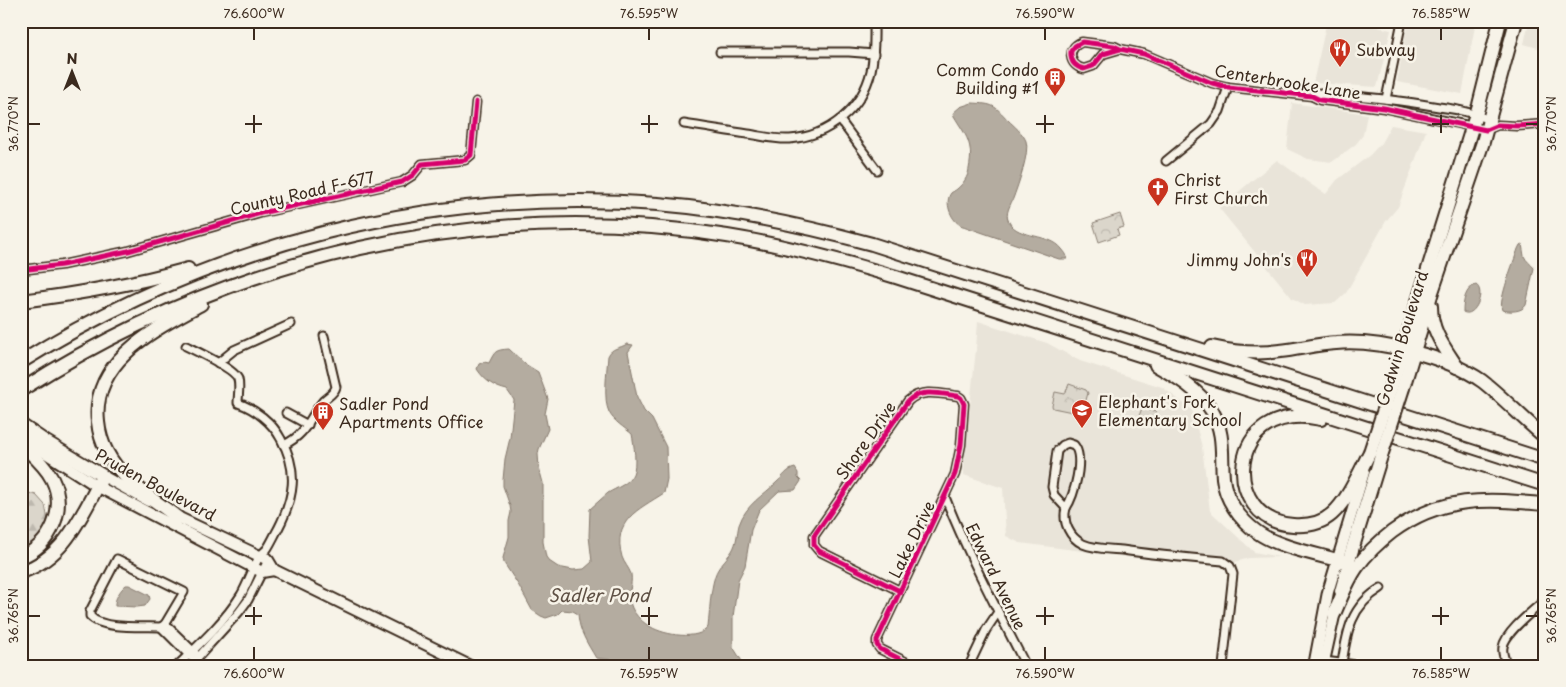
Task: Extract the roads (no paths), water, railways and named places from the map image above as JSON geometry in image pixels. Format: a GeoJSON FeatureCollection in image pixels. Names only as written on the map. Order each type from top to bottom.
{"type":"FeatureCollection","features":[{"type":"Feature","properties":{"kind":"highway","name":"Godwin Boulevard"},"geometry":{"type":"LineString","coordinates":[[1342,561],[1408,352],[1487,78],[1500,21]]}},
{"type":"Feature","properties":{"kind":"highway","name":"Godwin Boulevard"},"geometry":{"type":"LineString","coordinates":[[1408,352],[1432,292],[1490,125],[1516,21]]}},
{"type":"Feature","properties":{"kind":"highway"},"geometry":{"type":"LineString","coordinates":[[21,301],[66,296],[143,281],[242,252],[369,221],[455,207],[543,201],[658,204],[767,219],[872,244],[1545,460]]}},
{"type":"Feature","properties":{"kind":"highway"},"geometry":{"type":"LineString","coordinates":[[25,388],[81,354],[161,313],[238,282],[285,267],[397,240],[441,233],[499,227],[596,224],[684,230],[756,241],[822,255],[1545,484]]}},
{"type":"Feature","properties":{"kind":"highway"},"geometry":{"type":"LineString","coordinates":[[21,362],[87,323],[159,288],[272,246]]}},
{"type":"Feature","properties":{"kind":"highway"},"geometry":{"type":"LineString","coordinates":[[178,518],[126,478],[104,447],[99,428],[97,407],[100,391],[105,379],[116,363],[130,349],[178,317],[220,294],[315,259]]}},
{"type":"Feature","properties":{"kind":"highway"},"geometry":{"type":"LineString","coordinates":[[1432,292],[1432,314],[1436,334],[1457,367]]}},
{"type":"Feature","properties":{"kind":"highway"},"geometry":{"type":"LineString","coordinates":[[1127,327],[1206,346],[1248,352],[1279,352],[1348,342],[1379,344],[1457,367],[1480,380],[1498,394],[1545,436]]}},
{"type":"Feature","properties":{"kind":"highway"},"geometry":{"type":"LineString","coordinates":[[1134,353],[1188,386],[1204,400],[1211,410],[1220,430],[1222,441],[1223,481],[1230,500],[1247,524],[1278,543],[1342,561]]}},
{"type":"Feature","properties":{"kind":"highway"},"geometry":{"type":"LineString","coordinates":[[1360,426],[1337,424],[1304,417],[1283,418],[1267,425],[1255,437],[1244,458],[1243,472],[1247,491],[1259,509],[1274,520],[1298,526],[1317,522],[1338,508],[1376,454]]}},
{"type":"Feature","properties":{"kind":"highway","name":"Pruden Boulevard"},"geometry":{"type":"LineString","coordinates":[[21,425],[100,481]]}},
{"type":"Feature","properties":{"kind":"highway"},"geometry":{"type":"LineString","coordinates":[[21,444],[42,465],[52,480],[56,489],[57,507],[54,524],[47,538],[32,552],[21,557]]}},
{"type":"Feature","properties":{"kind":"highway"},"geometry":{"type":"LineString","coordinates":[[21,572],[46,560],[67,540],[100,481]]}},
{"type":"Feature","properties":{"kind":"highway"},"geometry":{"type":"LineString","coordinates":[[1334,614],[1347,584],[1366,556],[1385,537],[1417,516],[1442,506],[1474,501],[1545,504]]}},
{"type":"Feature","properties":{"kind":"main road","name":"Pruden Boulevard"},"geometry":{"type":"LineString","coordinates":[[21,437],[258,570]]}},
{"type":"Feature","properties":{"kind":"main road","name":"Pruden Boulevard"},"geometry":{"type":"LineString","coordinates":[[100,481],[178,518],[265,555]]}},
{"type":"Feature","properties":{"kind":"main road"},"geometry":{"type":"LineString","coordinates":[[265,555],[274,570]]}},
{"type":"Feature","properties":{"kind":"main road","name":"Godwin Boulevard"},"geometry":{"type":"LineString","coordinates":[[1324,663],[1342,561]]}},
{"type":"Feature","properties":{"kind":"main road","name":"Godwin Boulevard"},"geometry":{"type":"LineString","coordinates":[[1314,666],[1321,624],[1342,561]]}},
{"type":"Feature","properties":{"kind":"main road"},"geometry":{"type":"LineString","coordinates":[[258,570],[274,570],[470,666]]}},
{"type":"Feature","properties":{"kind":"street"},"geometry":{"type":"LineString","coordinates":[[684,124],[777,139],[789,139],[824,130],[849,112],[863,93],[872,69],[874,21]]}},
{"type":"Feature","properties":{"kind":"street"},"geometry":{"type":"LineString","coordinates":[[1386,99],[1402,21]]}},
{"type":"Feature","properties":{"kind":"street","name":"Centerbrooke Lane"},"geometry":{"type":"LineString","coordinates":[[1120,50],[1114,46],[1082,42],[1072,50],[1072,58],[1076,65],[1084,69],[1093,66],[1103,54],[1120,50],[1144,54],[1212,84],[1312,96],[1320,100],[1474,121],[1490,125]]}},
{"type":"Feature","properties":{"kind":"street"},"geometry":{"type":"LineString","coordinates":[[720,52],[849,52],[874,54]]}},
{"type":"Feature","properties":{"kind":"street"},"geometry":{"type":"LineString","coordinates":[[1166,161],[1211,124],[1220,110],[1228,87]]}},
{"type":"Feature","properties":{"kind":"street","name":"Centerbrooke Lane"},"geometry":{"type":"LineString","coordinates":[[1312,96],[1320,93],[1386,99],[1456,110],[1474,121],[1490,125]]}},
{"type":"Feature","properties":{"kind":"street","name":"County Road F-677"},"geometry":{"type":"LineString","coordinates":[[21,270],[62,265],[128,251],[260,212],[402,182],[413,175],[422,164],[465,160],[471,155],[476,102]]}},
{"type":"Feature","properties":{"kind":"street"},"geometry":{"type":"LineString","coordinates":[[840,120],[877,170]]}},
{"type":"Feature","properties":{"kind":"street"},"geometry":{"type":"LineString","coordinates":[[1490,125],[1518,126],[1545,124]]}},
{"type":"Feature","properties":{"kind":"street"},"geometry":{"type":"LineString","coordinates":[[218,363],[234,350],[291,324]]}},
{"type":"Feature","properties":{"kind":"street"},"geometry":{"type":"LineString","coordinates":[[284,445],[297,438],[308,425],[322,402],[333,393],[336,387],[324,336]]}},
{"type":"Feature","properties":{"kind":"street"},"geometry":{"type":"LineString","coordinates":[[163,626],[184,592],[117,558],[90,611],[90,616],[97,622],[104,624],[163,626],[191,652],[194,661],[248,600],[258,570],[288,509],[291,497],[291,465],[284,445],[276,431],[257,413],[238,403],[237,376],[234,373],[186,346]]}},
{"type":"Feature","properties":{"kind":"street","name":"Shore Drive"},"geometry":{"type":"LineString","coordinates":[[900,590],[824,554],[815,547],[813,541],[818,529],[908,401],[921,393],[958,396],[964,404],[956,474],[945,497]]}},
{"type":"Feature","properties":{"kind":"street"},"geometry":{"type":"LineString","coordinates":[[286,414],[308,425]]}},
{"type":"Feature","properties":{"kind":"street"},"geometry":{"type":"LineString","coordinates":[[1066,508],[1054,495],[1052,487],[1057,451],[1063,444],[1068,443],[1074,445],[1079,454],[1074,492],[1066,508],[1065,518],[1069,530],[1077,540],[1084,544],[1135,552],[1223,561],[1230,566],[1233,574],[1223,666]]}},
{"type":"Feature","properties":{"kind":"street","name":"Lake Drive"},"geometry":{"type":"LineString","coordinates":[[914,666],[880,649],[877,645],[877,638],[945,497]]}},
{"type":"Feature","properties":{"kind":"street","name":"Edward Avenue"},"geometry":{"type":"LineString","coordinates":[[945,497],[998,612],[1026,666]]}},
{"type":"Feature","properties":{"kind":"street"},"geometry":{"type":"LineString","coordinates":[[177,666],[214,630],[258,570]]}},
{"type":"Feature","properties":{"kind":"street"},"geometry":{"type":"LineString","coordinates":[[1342,663],[1345,640],[1356,612],[1366,599],[1381,588]]}},
{"type":"Feature","properties":{"kind":"street"},"geometry":{"type":"LineString","coordinates":[[1508,666],[1503,652],[1506,639],[1545,600]]}},
{"type":"Feature","properties":{"kind":"street"},"geometry":{"type":"LineString","coordinates":[[969,666],[986,630],[998,612]]}},
{"type":"Feature","properties":{"kind":"street"},"geometry":{"type":"LineString","coordinates":[[1324,663],[1366,666]]}},
{"type":"Feature","properties":{"kind":"water"},"geometry":{"type":"Polygon","coordinates":[[[972,103],[985,104],[996,108],[1021,132],[1026,141],[1027,146],[1023,168],[1008,212],[1009,222],[1019,231],[1050,240],[1057,244],[1066,254],[1067,259],[1059,259],[962,226],[953,218],[949,210],[948,201],[951,193],[966,178],[969,169],[970,146],[953,113],[960,107],[972,103]]]}},
{"type":"Feature","properties":{"kind":"water"},"geometry":{"type":"Polygon","coordinates":[[[1522,244],[1525,258],[1534,268],[1526,305],[1522,309],[1515,311],[1502,310],[1502,298],[1507,281],[1518,249],[1522,244]]]}},
{"type":"Feature","properties":{"kind":"water"},"geometry":{"type":"Polygon","coordinates":[[[1476,285],[1480,293],[1478,303],[1472,312],[1463,312],[1467,292],[1476,285]]]}},
{"type":"Feature","properties":{"kind":"water","name":"Sadler Pond"},"geometry":{"type":"Polygon","coordinates":[[[627,344],[633,345],[628,352],[637,397],[644,411],[652,419],[666,447],[667,479],[664,493],[637,511],[624,525],[621,534],[622,557],[631,574],[630,603],[636,614],[645,623],[657,630],[672,634],[689,635],[704,631],[708,627],[711,595],[716,572],[734,548],[739,525],[746,511],[789,470],[795,468],[801,481],[795,490],[779,491],[759,510],[751,530],[745,566],[738,580],[733,617],[733,647],[745,666],[637,666],[622,661],[596,658],[582,631],[578,614],[573,611],[562,610],[558,614],[546,618],[532,610],[504,563],[503,558],[509,537],[511,512],[503,480],[514,400],[507,390],[494,385],[483,377],[477,369],[479,364],[489,363],[496,352],[509,349],[525,364],[538,372],[548,399],[545,414],[548,429],[538,454],[543,483],[543,542],[546,557],[558,567],[573,570],[584,569],[592,562],[589,536],[590,509],[608,493],[629,480],[635,465],[632,434],[611,415],[606,400],[608,356],[614,350],[627,344]]]}},
{"type":"Feature","properties":{"kind":"water"},"geometry":{"type":"Polygon","coordinates":[[[126,585],[149,595],[150,599],[145,606],[115,606],[118,594],[126,585]]]}},
{"type":"Feature","properties":{"kind":"place","name":"Subway"},"geometry":{"type":"Point","coordinates":[1340,68]}},
{"type":"Feature","properties":{"kind":"place","name":"Comm Condo Building #1"},"geometry":{"type":"Point","coordinates":[1055,97]}},
{"type":"Feature","properties":{"kind":"place","name":"Christ First Church"},"geometry":{"type":"Point","coordinates":[1158,207]}},
{"type":"Feature","properties":{"kind":"place","name":"Jimmy John's"},"geometry":{"type":"Point","coordinates":[1307,278]}},
{"type":"Feature","properties":{"kind":"place","name":"Elephant's Fork Elementary School"},"geometry":{"type":"Point","coordinates":[1082,429]}},
{"type":"Feature","properties":{"kind":"place","name":"Sadler Pond Apartments Office"},"geometry":{"type":"Point","coordinates":[323,431]}}]}
